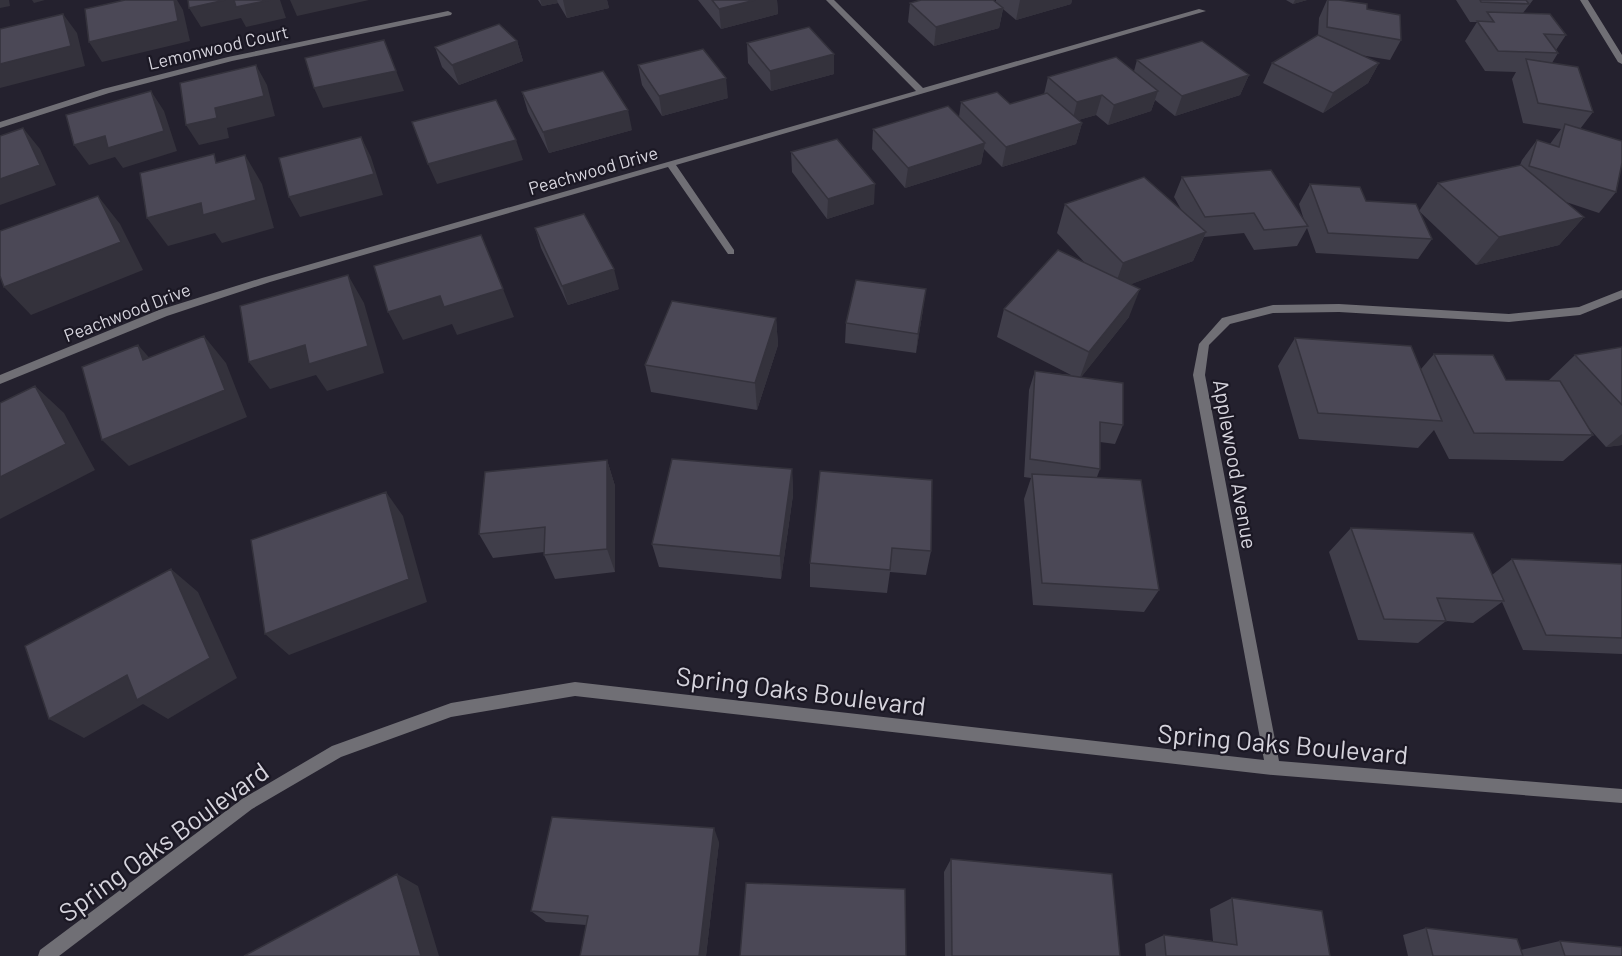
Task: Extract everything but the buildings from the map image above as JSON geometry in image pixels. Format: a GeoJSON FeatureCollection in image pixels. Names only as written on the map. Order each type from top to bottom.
{"type":"FeatureCollection","features":[{"type":"Feature","properties":{"kind":"street"},"geometry":{"type":"LineString","coordinates":[[830,0],[922,92]]}},
{"type":"Feature","properties":{"kind":"street"},"geometry":{"type":"LineString","coordinates":[[1584,0],[1622,62]]}},
{"type":"Feature","properties":{"kind":"street","name":"Peachwood Drive"},"geometry":{"type":"LineString","coordinates":[[0,380],[183,307],[277,277],[1202,11]]}},
{"type":"Feature","properties":{"kind":"street","name":"Lemonwood Court"},"geometry":{"type":"LineString","coordinates":[[0,126],[106,91],[231,59],[448,13]]}},
{"type":"Feature","properties":{"kind":"street"},"geometry":{"type":"LineString","coordinates":[[671,165],[731,252]]}},
{"type":"Feature","properties":{"kind":"street","name":"Applewood Avenue"},"geometry":{"type":"LineString","coordinates":[[1273,768],[1198,375],[1204,344],[1226,321],[1274,309],[1339,308],[1509,318],[1580,310],[1622,294]]}},
{"type":"Feature","properties":{"kind":"street","name":"Spring Oaks Boulevard"},"geometry":{"type":"LineString","coordinates":[[46,956],[247,804],[337,751],[450,710],[575,688],[1273,768],[1622,796]]}}]}
